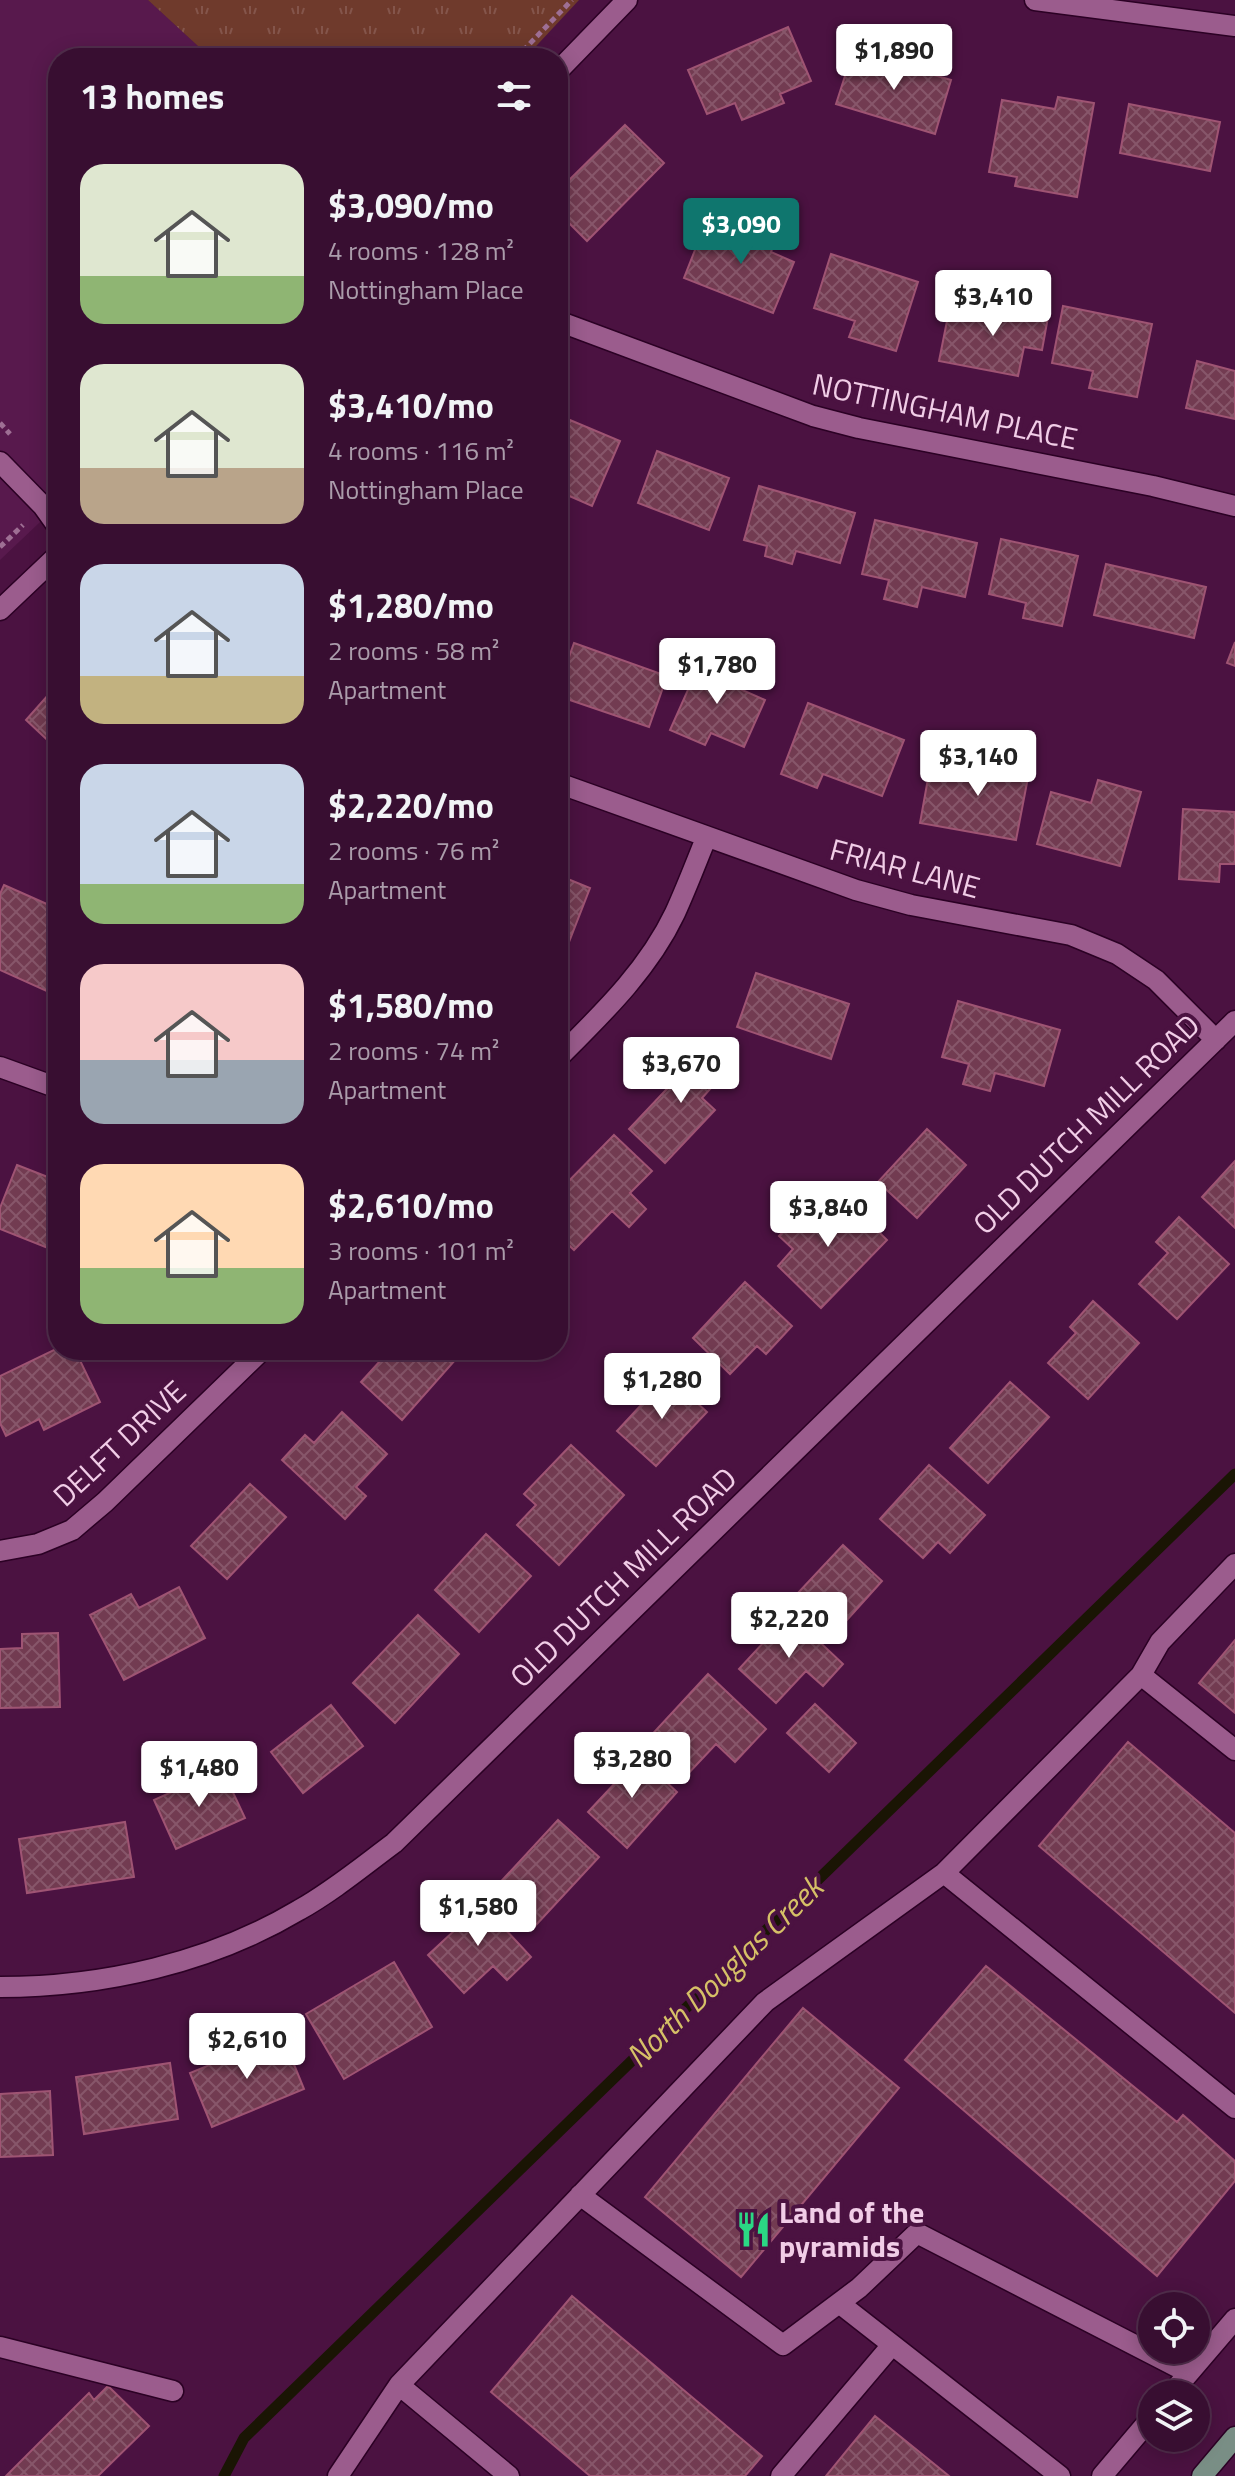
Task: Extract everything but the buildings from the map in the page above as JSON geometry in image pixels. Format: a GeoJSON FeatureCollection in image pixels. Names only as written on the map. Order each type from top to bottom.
{"type":"FeatureCollection","features":[{"type":"Feature","properties":{"kind":"main road"},"geometry":{"type":"LineString","coordinates":[[1202,2476],[1235,2437]]}},
{"type":"Feature","properties":{"kind":"street"},"geometry":{"type":"LineString","coordinates":[[568,61],[627,0]]}},
{"type":"Feature","properties":{"kind":"street"},"geometry":{"type":"LineString","coordinates":[[1035,0],[1235,26]]}},
{"type":"Feature","properties":{"kind":"street","name":"NOTTINGHAM PLACE"},"geometry":{"type":"LineString","coordinates":[[568,325],[813,416],[859,428],[1153,486],[1235,506]]}},
{"type":"Feature","properties":{"kind":"street"},"geometry":{"type":"LineString","coordinates":[[0,462],[48,513]]}},
{"type":"Feature","properties":{"kind":"street"},"geometry":{"type":"LineString","coordinates":[[0,610],[48,564]]}},
{"type":"Feature","properties":{"kind":"street","name":"FRIAR LANE"},"geometry":{"type":"LineString","coordinates":[[568,787],[856,890],[911,905],[1071,935],[1117,954],[1156,980],[1216,1040]]}},
{"type":"Feature","properties":{"kind":"street"},"geometry":{"type":"LineString","coordinates":[[568,1048],[619,998],[652,952],[674,915],[706,838]]}},
{"type":"Feature","properties":{"kind":"street","name":"OLD DUTCH MILL ROAD"},"geometry":{"type":"LineString","coordinates":[[0,1987],[56,1986],[113,1978],[161,1968],[210,1951],[298,1912],[394,1843],[1235,1021]]}},
{"type":"Feature","properties":{"kind":"street"},"geometry":{"type":"LineString","coordinates":[[0,1067],[48,1084]]}},
{"type":"Feature","properties":{"kind":"street","name":"DELFT DRIVE"},"geometry":{"type":"LineString","coordinates":[[0,1551],[38,1544],[72,1530],[252,1360]]}},
{"type":"Feature","properties":{"kind":"street"},"geometry":{"type":"LineString","coordinates":[[338,2476],[399,2385],[765,2002],[944,1873],[1141,1675],[1160,1642],[1235,1564]]}},
{"type":"Feature","properties":{"kind":"street"},"geometry":{"type":"LineString","coordinates":[[1141,1675],[1235,1750]]}},
{"type":"Feature","properties":{"kind":"street"},"geometry":{"type":"LineString","coordinates":[[944,1873],[1235,2108]]}},
{"type":"Feature","properties":{"kind":"street"},"geometry":{"type":"LineString","coordinates":[[580,2195],[783,2345],[839,2303],[917,2233],[1189,2373]]}},
{"type":"Feature","properties":{"kind":"street"},"geometry":{"type":"LineString","coordinates":[[839,2303],[1060,2476]]}},
{"type":"Feature","properties":{"kind":"street"},"geometry":{"type":"LineString","coordinates":[[1183,2380],[1235,2319]]}},
{"type":"Feature","properties":{"kind":"street"},"geometry":{"type":"LineString","coordinates":[[781,2476],[892,2345]]}},
{"type":"Feature","properties":{"kind":"street"},"geometry":{"type":"LineString","coordinates":[[0,2347],[173,2391]]}},
{"type":"Feature","properties":{"kind":"street"},"geometry":{"type":"LineString","coordinates":[[399,2385],[509,2476]]}},
{"type":"Feature","properties":{"kind":"street"},"geometry":{"type":"LineString","coordinates":[[1102,2476],[1138,2434]]}},
{"type":"Feature","properties":{"kind":"path"},"geometry":{"type":"LineString","coordinates":[[526,48],[572,0]]}},
{"type":"Feature","properties":{"kind":"shaded area"},"geometry":{"type":"Polygon","coordinates":[[[0,0],[148,0],[200,48],[48,48],[48,514],[0,560],[0,0]]]}},
{"type":"Feature","properties":{"kind":"green space"},"geometry":{"type":"Polygon","coordinates":[[[148,0],[579,0],[534,48],[200,48],[148,0]]]}},
{"type":"Feature","properties":{"kind":"waterway","name":"North Douglas Creek"},"geometry":{"type":"LineString","coordinates":[[224,2476],[244,2438],[1235,1474]]}},
{"type":"Feature","properties":{"kind":"place","name":"Land of the pyramids"},"geometry":{"type":"Point","coordinates":[753,2229]}}]}
